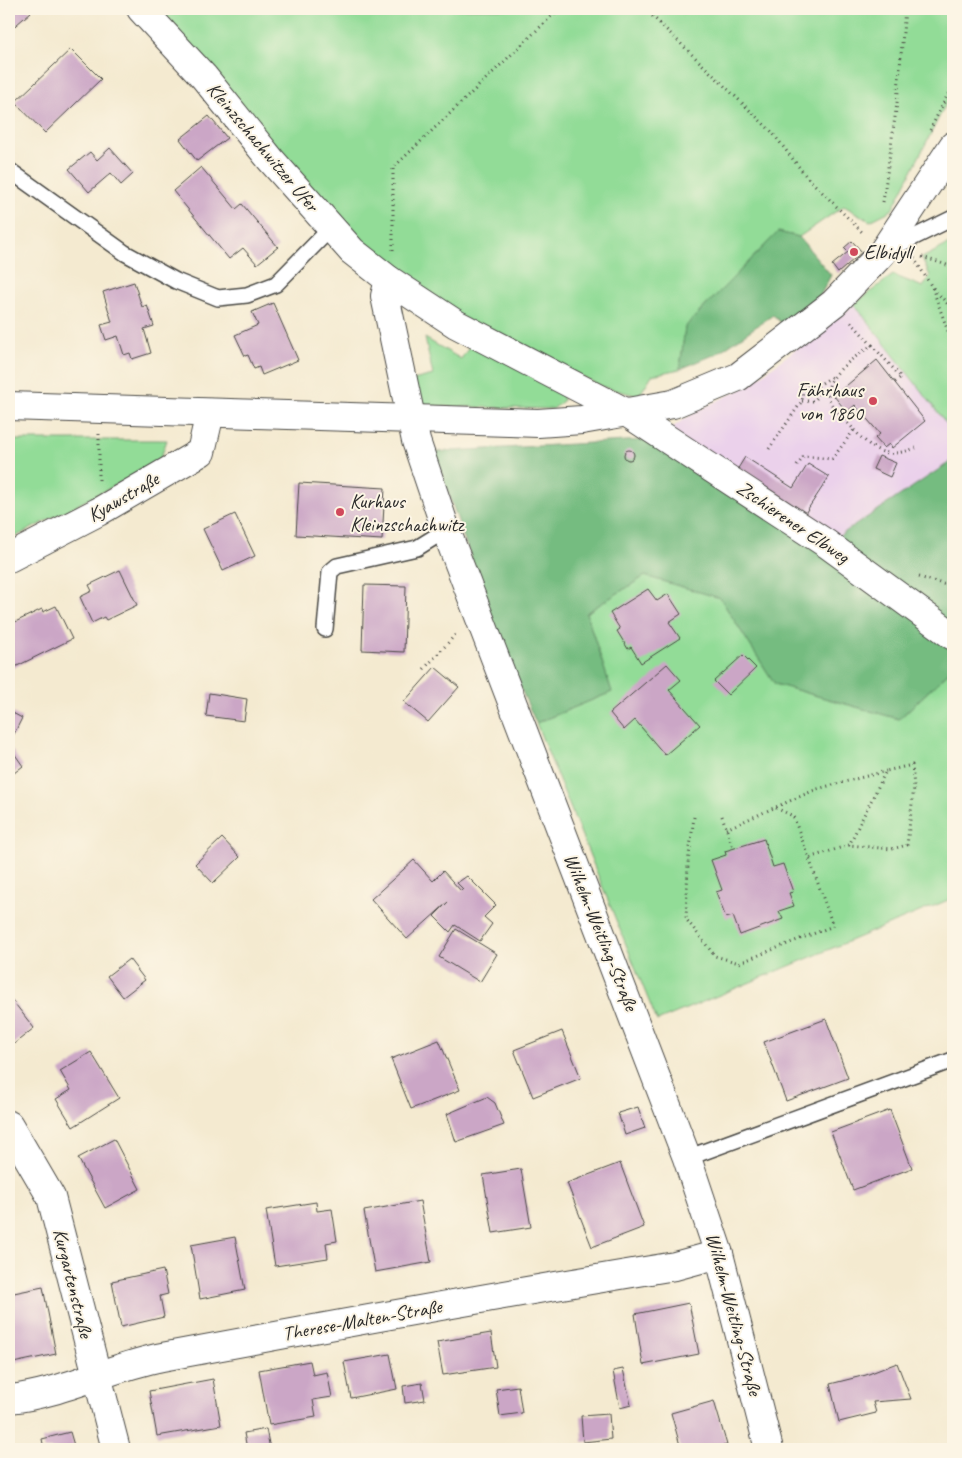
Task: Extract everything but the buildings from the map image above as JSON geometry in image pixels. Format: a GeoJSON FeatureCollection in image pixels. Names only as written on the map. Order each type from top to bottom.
{"type":"FeatureCollection","features":[{"type":"Feature","properties":{"kind":"street","name":"Kleinzschachwitzer Ufer"},"geometry":{"type":"LineString","coordinates":[[141,9],[204,77],[271,160],[352,251],[389,280],[456,324],[629,414]]}},
{"type":"Feature","properties":{"kind":"street"},"geometry":{"type":"LineString","coordinates":[[9,406],[412,421],[538,423],[629,414],[673,404],[738,376],[834,303],[953,147]]}},
{"type":"Feature","properties":{"kind":"street"},"geometry":{"type":"LineString","coordinates":[[389,280],[385,296],[412,421]]}},
{"type":"Feature","properties":{"kind":"street","name":"Kyawstraße"},"geometry":{"type":"LineString","coordinates":[[9,558],[98,512],[201,452],[210,413]]}},
{"type":"Feature","properties":{"kind":"street","name":"Zschierener Elbweg"},"geometry":{"type":"LineString","coordinates":[[629,414],[827,544],[953,636]]}},
{"type":"Feature","properties":{"kind":"street","name":"Wilhelm-Weitling-Straße"},"geometry":{"type":"LineString","coordinates":[[412,421],[416,441],[446,530],[687,1158],[719,1254],[746,1353],[769,1449]]}},
{"type":"Feature","properties":{"kind":"street","name":"Kurgartenstraße"},"geometry":{"type":"LineString","coordinates":[[9,1125],[51,1197],[116,1449]]}},
{"type":"Feature","properties":{"kind":"street","name":"Therese-Malten-Straße"},"geometry":{"type":"LineString","coordinates":[[9,1399],[64,1387],[97,1375],[154,1359],[386,1314],[675,1266],[719,1254]]}},
{"type":"Feature","properties":{"kind":"lane"},"geometry":{"type":"LineString","coordinates":[[9,170],[125,253],[176,281],[218,298],[248,295],[276,284],[331,228]]}},
{"type":"Feature","properties":{"kind":"lane"},"geometry":{"type":"LineString","coordinates":[[876,246],[953,218]]}},
{"type":"Feature","properties":{"kind":"lane"},"geometry":{"type":"LineString","coordinates":[[325,630],[330,572],[337,566],[417,548],[446,530]]}},
{"type":"Feature","properties":{"kind":"lane"},"geometry":{"type":"LineString","coordinates":[[687,1158],[953,1060]]}},
{"type":"Feature","properties":{"kind":"path"},"geometry":{"type":"LineString","coordinates":[[389,280],[393,258],[393,168],[559,9]]}},
{"type":"Feature","properties":{"kind":"path"},"geometry":{"type":"LineString","coordinates":[[645,9],[771,131],[806,176],[876,246]]}},
{"type":"Feature","properties":{"kind":"path"},"geometry":{"type":"LineString","coordinates":[[883,205],[897,103],[905,9]]}},
{"type":"Feature","properties":{"kind":"path"},"geometry":{"type":"LineString","coordinates":[[953,266],[912,253],[932,288],[953,344]]}},
{"type":"Feature","properties":{"kind":"path"},"geometry":{"type":"LineString","coordinates":[[932,288],[953,310]]}},
{"type":"Feature","properties":{"kind":"path"},"geometry":{"type":"LineString","coordinates":[[834,303],[901,377],[894,383]]}},
{"type":"Feature","properties":{"kind":"path"},"geometry":{"type":"LineString","coordinates":[[769,449],[802,402],[803,392],[808,386],[817,386],[833,376],[872,345]]}},
{"type":"Feature","properties":{"kind":"path"},"geometry":{"type":"LineString","coordinates":[[833,376],[828,391],[830,402],[871,447],[887,454],[902,453],[916,448]]}},
{"type":"Feature","properties":{"kind":"path"},"geometry":{"type":"LineString","coordinates":[[802,402],[814,401],[819,395],[817,386]]}},
{"type":"Feature","properties":{"kind":"path"},"geometry":{"type":"LineString","coordinates":[[98,512],[100,408]]}},
{"type":"Feature","properties":{"kind":"path"},"geometry":{"type":"LineString","coordinates":[[797,466],[804,456],[832,459],[854,430]]}},
{"type":"Feature","properties":{"kind":"path"},"geometry":{"type":"LineString","coordinates":[[424,669],[477,610]]}},
{"type":"Feature","properties":{"kind":"path"},"geometry":{"type":"LineString","coordinates":[[726,829],[776,808],[795,797],[817,789],[912,765],[914,786],[907,845],[892,849],[849,845],[809,858]]}},
{"type":"Feature","properties":{"kind":"path"},"geometry":{"type":"LineString","coordinates":[[849,845],[886,771]]}},
{"type":"Feature","properties":{"kind":"path"},"geometry":{"type":"LineString","coordinates":[[694,818],[688,862],[686,919],[715,956],[739,963],[833,926],[793,816],[776,808]]}},
{"type":"Feature","properties":{"kind":"path"},"geometry":{"type":"LineString","coordinates":[[722,816],[733,848]]}},
{"type":"Feature","properties":{"kind":"shaded area"},"geometry":{"type":"Polygon","coordinates":[[[854,304],[953,432],[953,460],[833,540],[663,434],[695,412],[749,385],[854,304]]]}},
{"type":"Feature","properties":{"kind":"green space"},"geometry":{"type":"Polygon","coordinates":[[[156,9],[953,9],[953,90],[892,210],[870,221],[844,206],[799,237],[778,232],[685,327],[680,369],[652,375],[639,396],[603,387],[459,316],[349,232],[156,9]]]}},
{"type":"Feature","properties":{"kind":"green space"},"geometry":{"type":"Polygon","coordinates":[[[778,232],[799,237],[831,275],[820,296],[785,327],[773,315],[716,354],[680,369],[685,327],[778,232]]]}},
{"type":"Feature","properties":{"kind":"green space"},"geometry":{"type":"Polygon","coordinates":[[[953,242],[953,432],[854,304],[893,275],[923,287],[930,276],[922,258],[953,242]]]}},
{"type":"Feature","properties":{"kind":"green space"},"geometry":{"type":"Polygon","coordinates":[[[425,338],[461,359],[472,343],[562,393],[563,401],[553,409],[428,406],[415,400],[413,380],[433,375],[425,338]]]}},
{"type":"Feature","properties":{"kind":"green space"},"geometry":{"type":"Polygon","coordinates":[[[663,434],[833,540],[953,460],[953,668],[899,719],[775,684],[720,598],[645,576],[586,613],[612,692],[536,723],[501,644],[434,452],[643,440],[663,434]]]}},
{"type":"Feature","properties":{"kind":"green space"},"geometry":{"type":"Polygon","coordinates":[[[9,440],[167,440],[159,463],[9,540],[9,440]]]}},
{"type":"Feature","properties":{"kind":"green space"},"geometry":{"type":"Polygon","coordinates":[[[645,576],[720,598],[775,684],[899,719],[953,668],[953,898],[657,1021],[536,723],[612,692],[586,613],[645,576]]]}},
{"type":"Feature","properties":{"kind":"place","name":"Elbidyll"},"geometry":{"type":"Point","coordinates":[854,252]}},
{"type":"Feature","properties":{"kind":"place","name":"Fährhaus von 1860"},"geometry":{"type":"Point","coordinates":[873,401]}},
{"type":"Feature","properties":{"kind":"place","name":"Kurhaus Kleinzschachwitz"},"geometry":{"type":"Point","coordinates":[340,512]}}]}
